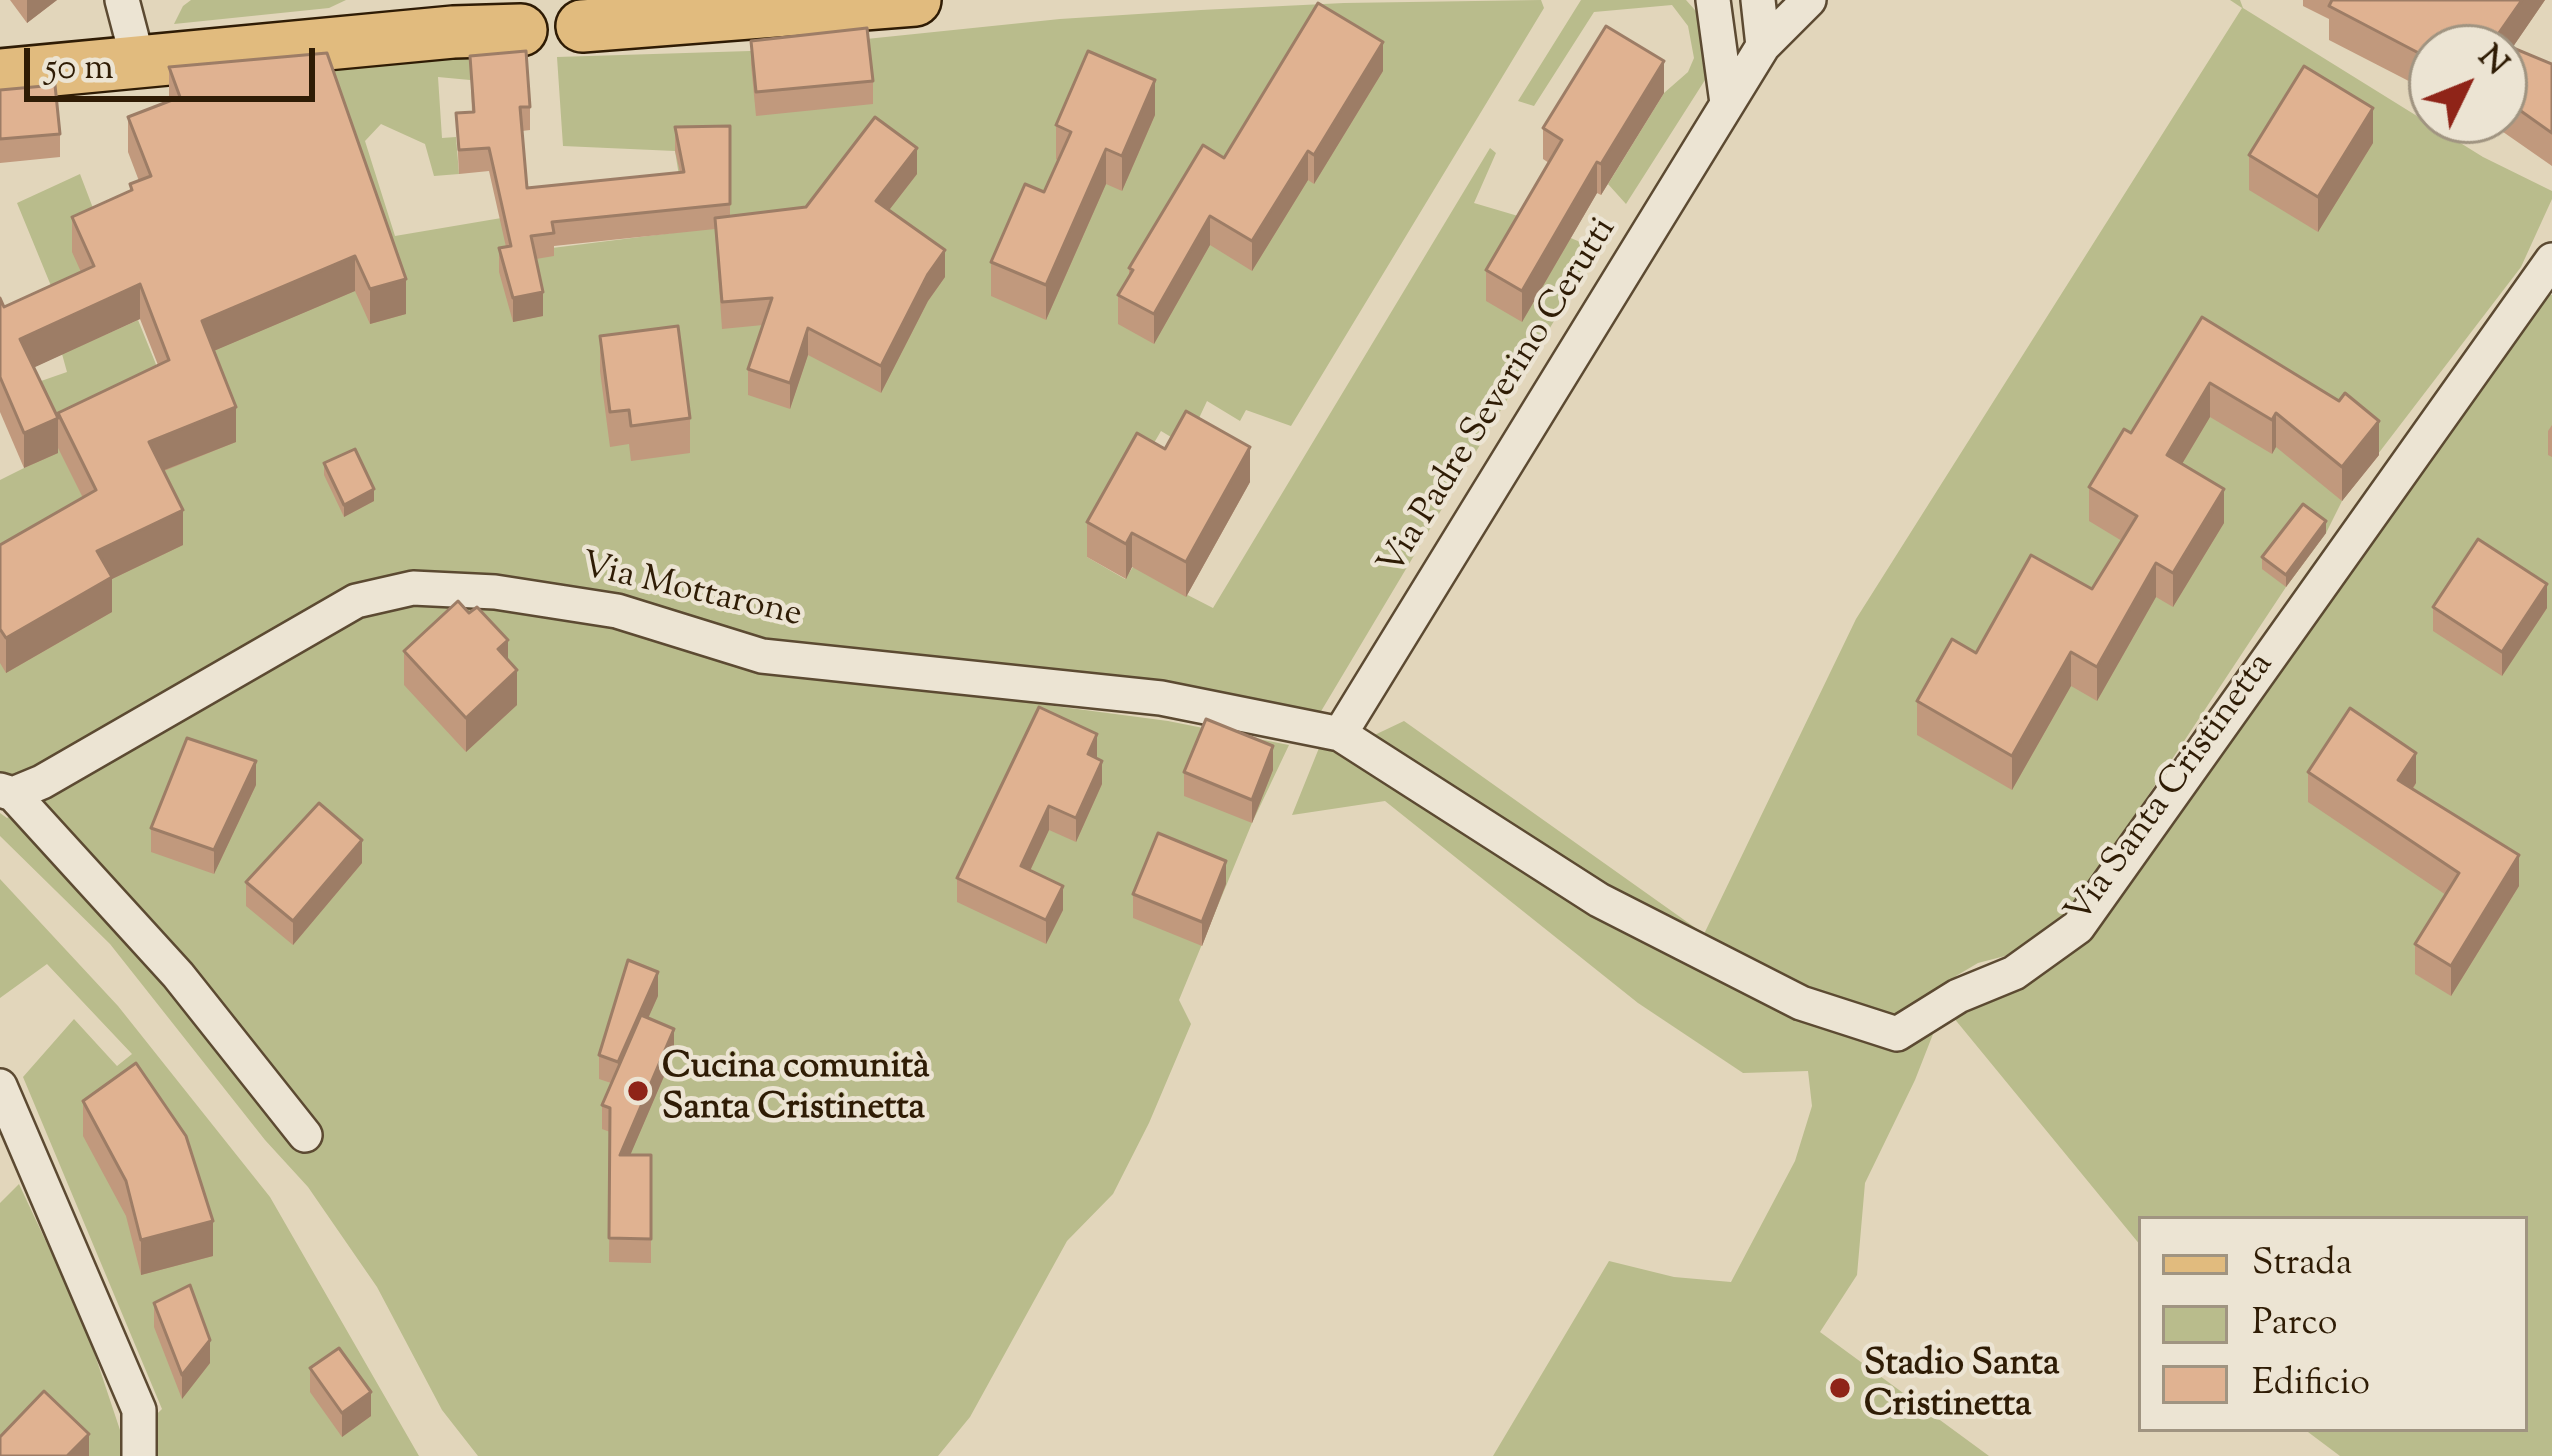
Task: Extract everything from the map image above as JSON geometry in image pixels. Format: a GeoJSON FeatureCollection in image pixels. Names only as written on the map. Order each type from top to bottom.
{"type":"FeatureCollection","features":[{"type":"Feature","properties":{"kind":"main road"},"geometry":{"type":"LineString","coordinates":[[291,47],[400,0]]}},
{"type":"Feature","properties":{"kind":"main road"},"geometry":{"type":"LineString","coordinates":[[673,0],[730,15]]}},
{"type":"Feature","properties":{"kind":"main road"},"geometry":{"type":"LineString","coordinates":[[2,74],[291,47],[507,15],[547,36],[592,13],[730,15],[915,0]]}},
{"type":"Feature","properties":{"kind":"street"},"geometry":{"type":"LineString","coordinates":[[122,0],[138,62]]}},
{"type":"Feature","properties":{"kind":"street"},"geometry":{"type":"LineString","coordinates":[[1713,0],[1727,103]]}},
{"type":"Feature","properties":{"kind":"street"},"geometry":{"type":"LineString","coordinates":[[1758,0],[1763,46]]}},
{"type":"Feature","properties":{"kind":"street","name":"Via Padre Severino Cerutti"},"geometry":{"type":"LineString","coordinates":[[1340,734],[1763,46],[1808,0]]}},
{"type":"Feature","properties":{"kind":"street","name":"Via Santa Cristinetta"},"geometry":{"type":"LineString","coordinates":[[1340,734],[1599,900],[1801,1003],[1898,1034],[1958,996],[2014,973],[2078,927],[2552,260]]}},
{"type":"Feature","properties":{"kind":"street","name":"Via Mottarone"},"geometry":{"type":"LineString","coordinates":[[7,792],[43,782],[356,601],[413,588],[495,592],[617,611],[762,656],[1161,698],[1340,734]]}},
{"type":"Feature","properties":{"kind":"street"},"geometry":{"type":"LineString","coordinates":[[7,792],[178,975],[305,1135]]}},
{"type":"Feature","properties":{"kind":"street"},"geometry":{"type":"LineString","coordinates":[[0,1086],[139,1411],[144,1446]]}},
{"type":"Feature","properties":{"kind":"green space"},"geometry":{"type":"Polygon","coordinates":[[[191,0],[346,0],[329,8],[174,24],[191,0]]]}},
{"type":"Feature","properties":{"kind":"green space"},"geometry":{"type":"Polygon","coordinates":[[[1541,0],[1544,8],[1291,426],[1246,410],[1240,421],[1207,401],[1186,446],[1161,431],[1087,557],[1125,579],[1133,567],[1213,608],[1490,148],[1496,153],[1474,203],[1597,249],[1320,713],[1166,681],[962,663],[772,639],[618,602],[414,577],[15,781],[0,774],[0,480],[44,458],[18,389],[67,372],[62,354],[138,320],[194,458],[184,310],[327,88],[333,66],[513,46],[526,75],[470,80],[438,77],[442,138],[456,137],[459,174],[434,176],[425,144],[381,124],[365,141],[395,236],[525,214],[536,250],[688,231],[675,151],[563,146],[557,57],[750,51],[1060,19],[1201,10],[1541,0]]]}},
{"type":"Feature","properties":{"kind":"green space"},"geometry":{"type":"Polygon","coordinates":[[[1581,0],[1686,0],[1703,19],[1705,80],[1626,204],[1608,184],[1664,93],[1688,72],[1694,58],[1688,26],[1672,5],[1594,12],[1534,106],[1518,101],[1581,0]]]}},
{"type":"Feature","properties":{"kind":"green space"},"geometry":{"type":"Polygon","coordinates":[[[2230,0],[2240,0],[2243,8],[2408,110],[2408,144],[2462,144],[2552,191],[2521,267],[2342,501],[2326,533],[2067,918],[2005,956],[1978,963],[1956,976],[1945,1004],[2023,977],[2544,292],[2552,295],[2552,1456],[2340,1456],[2308,1432],[2528,1432],[2528,1216],[2138,1216],[2138,1242],[1944,1006],[1915,1080],[1865,1183],[1857,1275],[1820,1332],[1989,1456],[1493,1456],[1609,1261],[1674,1277],[1731,1282],[1795,1161],[1812,1106],[1808,1071],[1743,1073],[1638,1003],[1385,801],[1292,815],[1319,748],[1345,749],[1404,721],[1704,934],[1856,619],[2242,8],[2230,0]]]}},
{"type":"Feature","properties":{"kind":"green space"},"geometry":{"type":"Polygon","coordinates":[[[80,174],[104,237],[94,301],[63,315],[17,203],[80,174]]]}},
{"type":"Feature","properties":{"kind":"green space"},"geometry":{"type":"Polygon","coordinates":[[[412,600],[492,602],[873,682],[1168,721],[1289,745],[1179,1000],[1191,1024],[1149,1123],[1113,1194],[1067,1241],[970,1417],[938,1456],[478,1456],[442,1410],[377,1287],[308,1187],[265,1140],[110,944],[0,836],[0,813],[7,818],[362,616],[412,600]]]}},
{"type":"Feature","properties":{"kind":"green space"},"geometry":{"type":"Polygon","coordinates":[[[0,879],[118,1006],[270,1197],[419,1456],[0,1456],[0,1203],[19,1184],[85,1325],[125,1445],[162,1409],[23,1077],[74,1019],[117,1066],[132,1054],[47,964],[0,998],[0,879]]]}},
{"type":"Feature","properties":{"kind":"building"},"geometry":{"type":"Polygon","coordinates":[[[2332,0],[2522,0],[2505,24],[2408,24],[2408,47],[2329,6],[2332,0]]]}},
{"type":"Feature","properties":{"kind":"building"},"geometry":{"type":"Polygon","coordinates":[[[1318,3],[1383,42],[1314,155],[1308,151],[1252,241],[1210,216],[1154,314],[1118,295],[1133,270],[1129,268],[1203,145],[1224,158],[1318,3]]]}},
{"type":"Feature","properties":{"kind":"building"},"geometry":{"type":"Polygon","coordinates":[[[1606,26],[1664,61],[1601,164],[1597,162],[1522,291],[1486,270],[1562,140],[1543,128],[1606,26]]]}},
{"type":"Feature","properties":{"kind":"building"},"geometry":{"type":"Polygon","coordinates":[[[867,28],[873,81],[756,92],[751,41],[867,28]]]}},
{"type":"Feature","properties":{"kind":"building"},"geometry":{"type":"Polygon","coordinates":[[[526,51],[530,107],[520,107],[527,188],[684,172],[675,127],[730,126],[730,204],[552,222],[554,233],[531,236],[543,292],[513,298],[499,248],[511,246],[489,148],[459,150],[456,113],[474,112],[470,56],[526,51]]]}},
{"type":"Feature","properties":{"kind":"building"},"geometry":{"type":"Polygon","coordinates":[[[1088,51],[1155,80],[1122,156],[1106,149],[1046,285],[991,262],[1025,184],[1044,192],[1071,132],[1056,125],[1088,51]]]}},
{"type":"Feature","properties":{"kind":"building"},"geometry":{"type":"Polygon","coordinates":[[[327,53],[406,279],[370,289],[355,256],[202,321],[236,407],[149,442],[183,510],[97,551],[112,577],[6,638],[0,629],[0,545],[96,490],[58,413],[169,360],[140,284],[20,339],[58,418],[24,433],[0,377],[0,298],[4,307],[94,266],[72,217],[132,190],[130,184],[151,176],[128,117],[180,97],[169,67],[327,53]]]}},
{"type":"Feature","properties":{"kind":"building"},"geometry":{"type":"Polygon","coordinates":[[[2528,54],[2552,64],[2552,133],[2528,116],[2528,54]]]}},
{"type":"Feature","properties":{"kind":"building"},"geometry":{"type":"Polygon","coordinates":[[[2304,66],[2373,108],[2318,197],[2249,155],[2304,66]]]}},
{"type":"Feature","properties":{"kind":"building"},"geometry":{"type":"Polygon","coordinates":[[[55,85],[60,134],[0,139],[0,90],[55,85]]]}},
{"type":"Feature","properties":{"kind":"building"},"geometry":{"type":"Polygon","coordinates":[[[875,117],[917,148],[876,201],[945,250],[881,366],[808,328],[790,383],[748,369],[772,298],[722,302],[715,218],[806,207],[875,117]]]}},
{"type":"Feature","properties":{"kind":"building"},"geometry":{"type":"Polygon","coordinates":[[[2202,317],[2339,401],[2345,393],[2379,421],[2342,467],[2276,413],[2272,420],[2210,383],[2167,455],[2224,489],[2173,573],[2156,563],[2097,667],[2071,652],[2012,756],[1917,701],[1952,639],[1976,653],[2031,555],[2092,589],[2137,516],[2089,487],[2124,429],[2131,433],[2202,317]]]}},
{"type":"Feature","properties":{"kind":"building"},"geometry":{"type":"Polygon","coordinates":[[[678,326],[690,418],[631,426],[629,410],[610,412],[600,336],[678,326]]]}},
{"type":"Feature","properties":{"kind":"building"},"geometry":{"type":"Polygon","coordinates":[[[1186,411],[1250,447],[1186,562],[1132,533],[1126,544],[1087,522],[1137,433],[1165,449],[1186,411]]]}},
{"type":"Feature","properties":{"kind":"building"},"geometry":{"type":"Polygon","coordinates":[[[355,449],[374,489],[344,505],[324,463],[355,449]]]}},
{"type":"Feature","properties":{"kind":"building"},"geometry":{"type":"Polygon","coordinates":[[[2303,504],[2326,521],[2286,575],[2262,557],[2303,504]]]}},
{"type":"Feature","properties":{"kind":"building"},"geometry":{"type":"Polygon","coordinates":[[[2478,539],[2547,584],[2502,652],[2433,607],[2478,539]]]}},
{"type":"Feature","properties":{"kind":"building"},"geometry":{"type":"Polygon","coordinates":[[[458,601],[469,613],[477,607],[508,640],[498,649],[517,670],[466,718],[404,651],[458,601]]]}},
{"type":"Feature","properties":{"kind":"building"},"geometry":{"type":"Polygon","coordinates":[[[1039,707],[1097,734],[1088,754],[1102,761],[1076,818],[1049,806],[1021,866],[1063,886],[1046,920],[957,878],[1039,707]]]}},
{"type":"Feature","properties":{"kind":"building"},"geometry":{"type":"Polygon","coordinates":[[[2350,708],[2416,753],[2398,780],[2519,855],[2451,966],[2415,944],[2459,873],[2308,772],[2350,708]]]}},
{"type":"Feature","properties":{"kind":"building"},"geometry":{"type":"Polygon","coordinates":[[[1206,719],[1273,746],[1252,800],[1184,772],[1206,719]]]}},
{"type":"Feature","properties":{"kind":"building"},"geometry":{"type":"Polygon","coordinates":[[[187,738],[256,761],[214,850],[151,828],[187,738]]]}},
{"type":"Feature","properties":{"kind":"building"},"geometry":{"type":"Polygon","coordinates":[[[319,803],[362,840],[293,921],[246,882],[319,803]]]}},
{"type":"Feature","properties":{"kind":"building"},"geometry":{"type":"Polygon","coordinates":[[[1158,833],[1226,861],[1202,922],[1133,894],[1158,833]]]}},
{"type":"Feature","properties":{"kind":"building"},"geometry":{"type":"Polygon","coordinates":[[[628,960],[658,972],[618,1062],[599,1055],[628,960]]]}},
{"type":"Feature","properties":{"kind":"building"},"geometry":{"type":"Polygon","coordinates":[[[641,1015],[674,1029],[620,1155],[651,1155],[651,1239],[609,1238],[610,1108],[602,1105],[641,1015]]]}},
{"type":"Feature","properties":{"kind":"building"},"geometry":{"type":"Polygon","coordinates":[[[136,1063],[186,1136],[213,1221],[141,1240],[126,1181],[83,1101],[136,1063]]]}},
{"type":"Feature","properties":{"kind":"building"},"geometry":{"type":"Polygon","coordinates":[[[190,1285],[210,1340],[182,1375],[154,1303],[190,1285]]]}},
{"type":"Feature","properties":{"kind":"building"},"geometry":{"type":"Polygon","coordinates":[[[339,1348],[371,1392],[342,1413],[310,1368],[339,1348]]]}},
{"type":"Feature","properties":{"kind":"building"},"geometry":{"type":"Polygon","coordinates":[[[44,1391],[89,1434],[67,1456],[0,1456],[0,1437],[44,1391]]]}},
{"type":"Feature","properties":{"kind":"place","name":"Cucina comunità Santa Cristinetta"},"geometry":{"type":"Point","coordinates":[638,1091]}},
{"type":"Feature","properties":{"kind":"place","name":"Stadio Santa Cristinetta"},"geometry":{"type":"Point","coordinates":[1840,1388]}}]}
